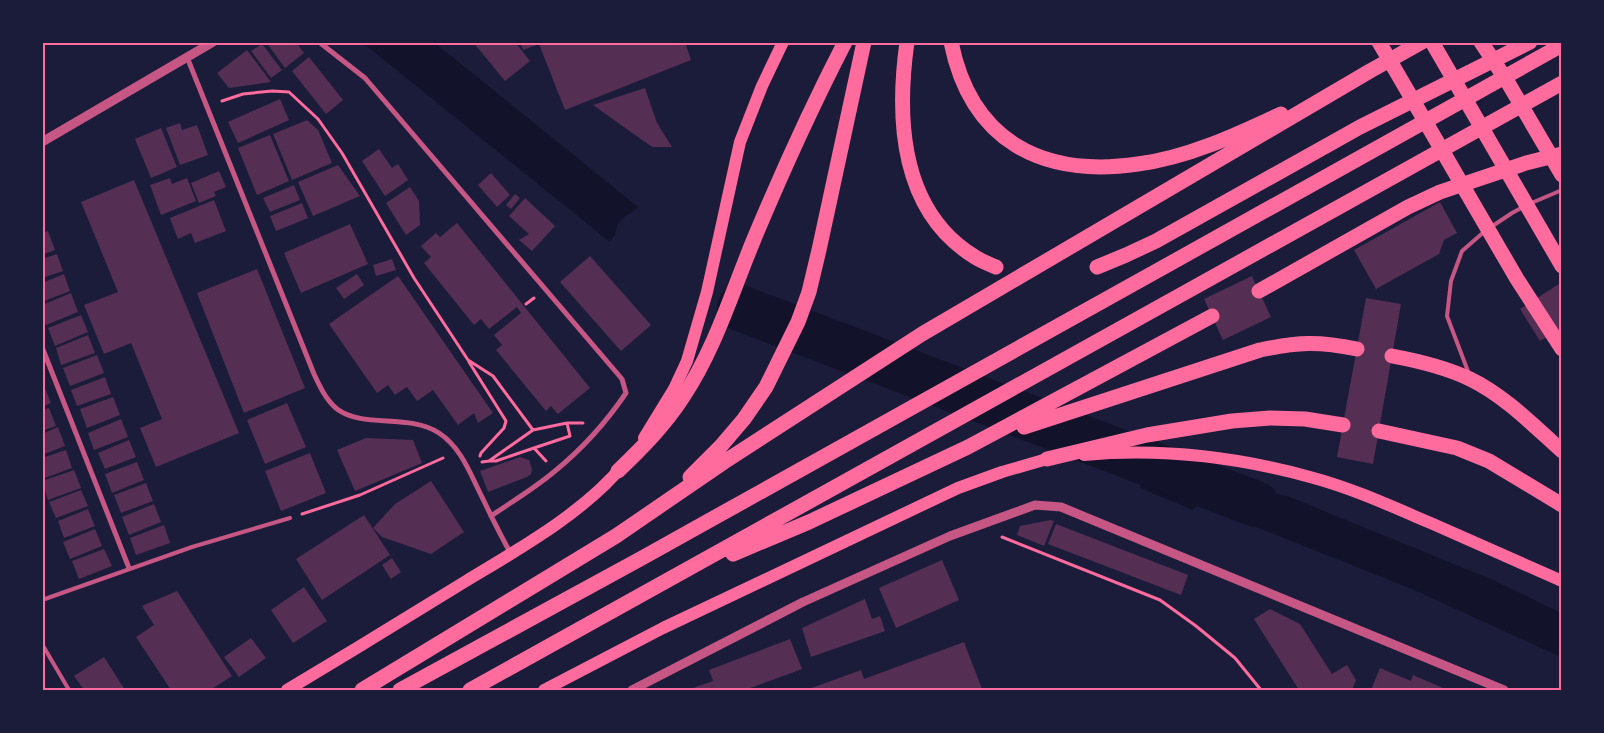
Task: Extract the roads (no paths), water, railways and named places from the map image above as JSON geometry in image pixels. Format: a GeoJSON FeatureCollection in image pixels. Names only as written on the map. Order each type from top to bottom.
{"type":"FeatureCollection","features":[{"type":"Feature","properties":{"kind":"highway"},"geometry":{"type":"LineString","coordinates":[[618,471],[652,437],[683,397],[699,370],[716,334],[754,238],[821,88],[844,42]]}},
{"type":"Feature","properties":{"kind":"highway"},"geometry":{"type":"LineString","coordinates":[[656,508],[715,453],[744,419],[766,387],[798,322],[808,292],[838,167],[864,42]]}},
{"type":"Feature","properties":{"kind":"highway"},"geometry":{"type":"LineString","coordinates":[[907,42],[902,92],[903,123],[911,170],[919,193],[929,212],[943,231],[975,257],[996,267]]}},
{"type":"Feature","properties":{"kind":"highway"},"geometry":{"type":"LineString","coordinates":[[951,42],[958,71],[970,97],[983,117],[999,132],[1017,146],[1039,157],[1069,165],[1103,168],[1139,164],[1174,156],[1208,145],[1260,124],[1370,71]]}},
{"type":"Feature","properties":{"kind":"highway"},"geometry":{"type":"LineString","coordinates":[[1378,42],[1496,244],[1562,349]]}},
{"type":"Feature","properties":{"kind":"highway"},"geometry":{"type":"LineString","coordinates":[[362,690],[588,553],[922,334],[1422,42]]}},
{"type":"Feature","properties":{"kind":"highway"},"geometry":{"type":"LineString","coordinates":[[1432,42],[1562,266]]}},
{"type":"Feature","properties":{"kind":"highway"},"geometry":{"type":"LineString","coordinates":[[1481,42],[1507,81],[1562,175]]}},
{"type":"Feature","properties":{"kind":"highway"},"geometry":{"type":"LineString","coordinates":[[1097,267],[1156,241],[1360,127],[1530,42]]}},
{"type":"Feature","properties":{"kind":"highway"},"geometry":{"type":"LineString","coordinates":[[400,690],[650,553],[1562,45]]}},
{"type":"Feature","properties":{"kind":"highway"},"geometry":{"type":"LineString","coordinates":[[470,690],[1562,83]]}},
{"type":"Feature","properties":{"kind":"highway"},"geometry":{"type":"LineString","coordinates":[[1259,291],[1408,207],[1440,192],[1526,163],[1562,154]]}},
{"type":"Feature","properties":{"kind":"highway"},"geometry":{"type":"LineString","coordinates":[[661,585],[809,522],[968,447],[1074,392],[1212,316]]}},
{"type":"Feature","properties":{"kind":"highway"},"geometry":{"type":"LineString","coordinates":[[968,447],[1047,418],[1260,350],[1304,342],[1328,343],[1357,349]]}},
{"type":"Feature","properties":{"kind":"highway"},"geometry":{"type":"LineString","coordinates":[[1392,356],[1423,362],[1472,380],[1510,406],[1562,451]]}},
{"type":"Feature","properties":{"kind":"highway"},"geometry":{"type":"LineString","coordinates":[[1047,458],[1147,435],[1232,421],[1270,418],[1305,419],[1343,425]]}},
{"type":"Feature","properties":{"kind":"highway"},"geometry":{"type":"LineString","coordinates":[[1379,431],[1457,448],[1473,454],[1514,475],[1562,505]]}},
{"type":"Feature","properties":{"kind":"main road"},"geometry":{"type":"LineString","coordinates":[[287,690],[511,554],[559,522],[591,497],[618,471],[640,444],[674,389],[687,361],[707,292],[740,142],[762,86],[783,42]]}},
{"type":"Feature","properties":{"kind":"main road"},"geometry":{"type":"LineString","coordinates":[[544,690],[562,686],[663,628],[958,488],[1047,458],[1097,454],[1178,454],[1219,458],[1310,477],[1352,490],[1562,581]]}},
{"type":"Feature","properties":{"kind":"street"},"geometry":{"type":"LineString","coordinates":[[42,142],[213,42]]}},
{"type":"Feature","properties":{"kind":"street"},"geometry":{"type":"LineString","coordinates":[[319,42],[365,78],[608,360],[622,379],[626,393],[614,411],[555,471],[492,516]]}},
{"type":"Feature","properties":{"kind":"street"},"geometry":{"type":"LineString","coordinates":[[187,57],[310,365],[323,393],[337,409],[352,416],[410,422],[439,433],[452,443],[462,458],[511,554]]}},
{"type":"Feature","properties":{"kind":"street"},"geometry":{"type":"LineString","coordinates":[[42,347],[128,568]]}},
{"type":"Feature","properties":{"kind":"street"},"geometry":{"type":"LineString","coordinates":[[632,690],[803,602],[950,536],[1035,505],[1061,506],[1504,690]]}},
{"type":"Feature","properties":{"kind":"lane"},"geometry":{"type":"LineString","coordinates":[[1472,380],[1447,316],[1450,281],[1462,251],[1481,234],[1512,213],[1553,192],[1562,190]]}},
{"type":"Feature","properties":{"kind":"lane"},"geometry":{"type":"LineString","coordinates":[[42,600],[128,568],[290,518]]}},
{"type":"Feature","properties":{"kind":"lane"},"geometry":{"type":"LineString","coordinates":[[42,644],[69,690]]}},
{"type":"Feature","properties":{"kind":"waterway"},"geometry":{"type":"LineString","coordinates":[[740,308],[1256,504]]}}]}
